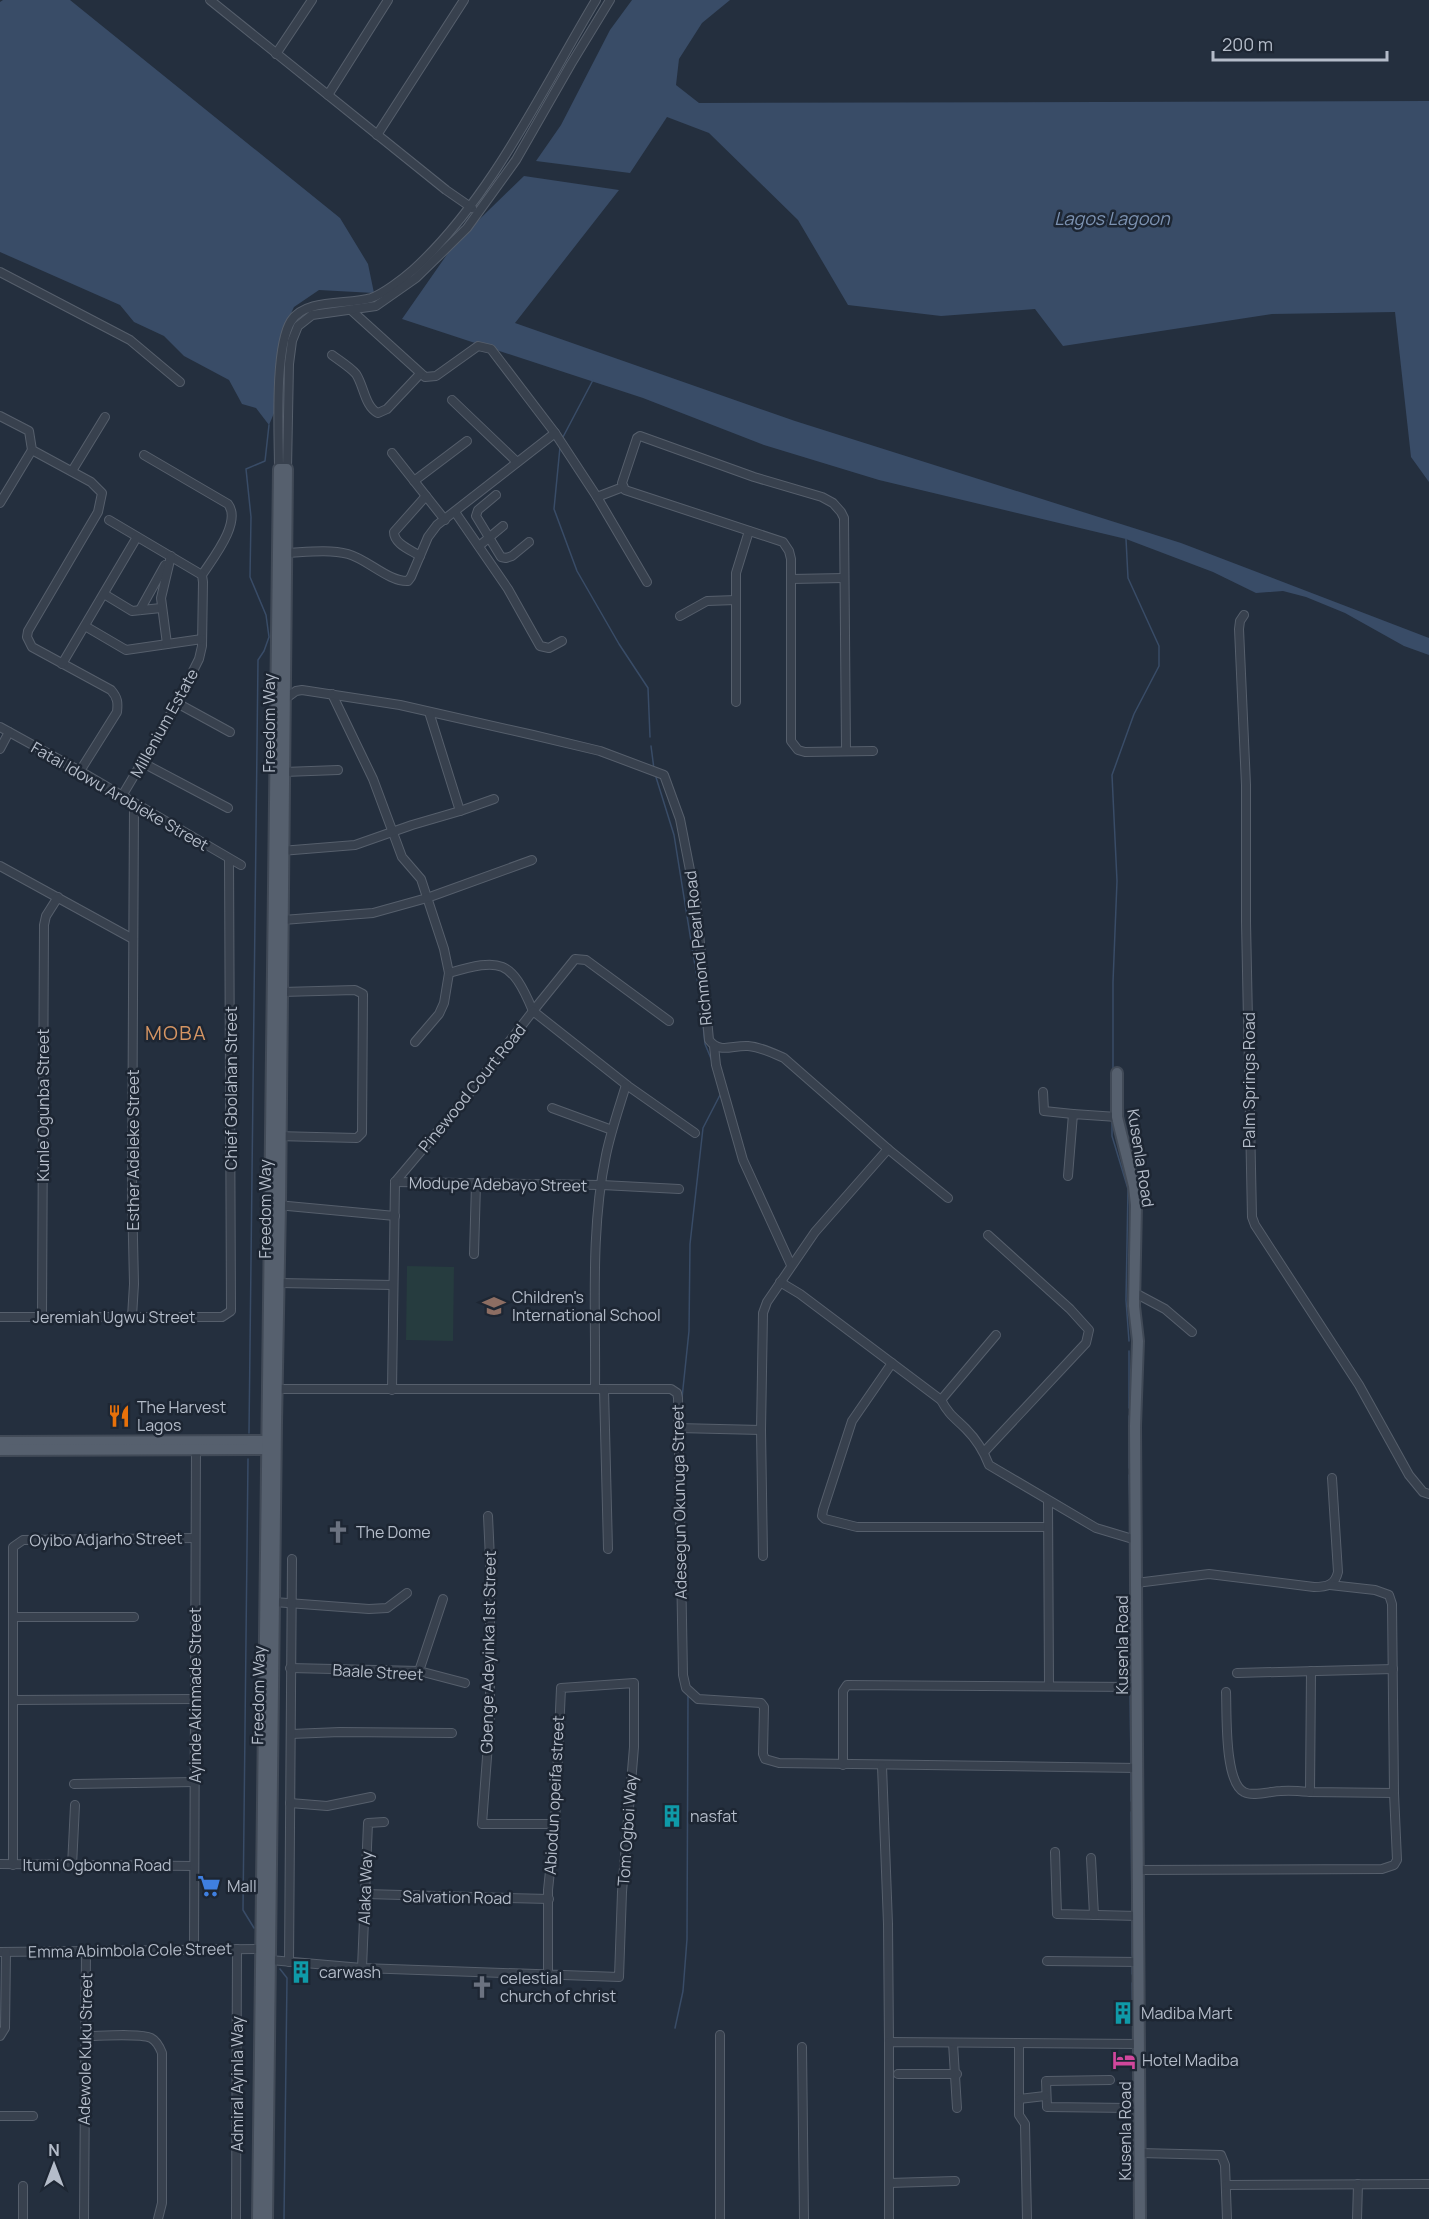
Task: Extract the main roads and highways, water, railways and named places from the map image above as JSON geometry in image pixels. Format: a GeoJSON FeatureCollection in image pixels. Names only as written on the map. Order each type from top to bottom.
{"type":"FeatureCollection","features":[{"type":"Feature","properties":{"kind":"main road","name":"Freedom Way"},"geometry":{"type":"LineString","coordinates":[[267,2219],[271,1445],[283,469],[287,553],[285,772],[279,851],[283,920],[282,992],[275,1136]]}},
{"type":"Feature","properties":{"kind":"main road","name":"Kusenla Road"},"geometry":{"type":"LineString","coordinates":[[1118,1073],[1114,1116],[1134,1186],[1138,1341],[1135,1426],[1140,2219]]}},
{"type":"Feature","properties":{"kind":"main road","name":"Freedom Way"},"geometry":{"type":"LineString","coordinates":[[258,2219],[267,1953],[274,1602],[271,1445],[277,1389],[279,1283],[275,1205]]}},
{"type":"Feature","properties":{"kind":"main road"},"geometry":{"type":"LineString","coordinates":[[0,1442],[271,1445]]}},
{"type":"Feature","properties":{"kind":"main road"},"geometry":{"type":"LineString","coordinates":[[0,1450],[196,1445]]}},
{"type":"Feature","properties":{"kind":"water"},"geometry":{"type":"Polygon","coordinates":[[[3,0],[70,0],[340,218],[368,264],[374,293],[319,290],[294,307],[281,334],[276,365],[277,406],[269,425],[256,408],[242,404],[229,380],[184,356],[164,336],[134,322],[120,305],[0,252],[0,2],[3,0]]]}},
{"type":"Feature","properties":{"kind":"water","name":"Lagos Lagoon"},"geometry":{"type":"Polygon","coordinates":[[[632,0],[730,0],[702,23],[679,59],[676,85],[699,103],[1429,101],[1429,482],[1411,457],[1395,312],[1272,314],[1063,346],[1035,309],[941,316],[848,305],[798,220],[709,133],[667,117],[630,173],[536,161],[561,125],[610,30],[632,0]]]}},
{"type":"Feature","properties":{"kind":"water"},"geometry":{"type":"Polygon","coordinates":[[[524,176],[619,190],[515,323],[795,421],[1181,543],[1429,638],[1429,655],[1404,646],[1345,613],[1306,597],[1283,591],[1256,593],[1213,572],[1126,539],[879,480],[764,445],[643,398],[402,319],[455,243],[524,176]]]}},
{"type":"Feature","properties":{"kind":"waterway"},"geometry":{"type":"LineString","coordinates":[[563,437],[593,380]]}},
{"type":"Feature","properties":{"kind":"waterway"},"geometry":{"type":"LineString","coordinates":[[249,1433],[258,660],[269,637],[266,615],[250,577],[251,517],[246,469],[265,461],[269,425]]}},
{"type":"Feature","properties":{"kind":"waterway"},"geometry":{"type":"LineString","coordinates":[[560,447],[554,509],[577,571],[619,644],[648,688],[650,737]]}},
{"type":"Feature","properties":{"kind":"waterway"},"geometry":{"type":"LineString","coordinates":[[1113,1069],[1113,982],[1117,881],[1112,775],[1134,714],[1159,666],[1159,646],[1128,578],[1126,539]]}},
{"type":"Feature","properties":{"kind":"waterway"},"geometry":{"type":"LineString","coordinates":[[651,746],[654,769]]}},
{"type":"Feature","properties":{"kind":"waterway"},"geometry":{"type":"LineString","coordinates":[[655,774],[674,835],[700,997]]}},
{"type":"Feature","properties":{"kind":"waterway"},"geometry":{"type":"LineString","coordinates":[[701,1006],[705,1044],[712,1061]]}},
{"type":"Feature","properties":{"kind":"waterway"},"geometry":{"type":"LineString","coordinates":[[682,1398],[689,1331],[690,1244],[703,1128],[720,1095]]}},
{"type":"Feature","properties":{"kind":"waterway"},"geometry":{"type":"LineString","coordinates":[[1112,1119],[1112,1136],[1128,1189],[1126,1300],[1129,1341]]}},
{"type":"Feature","properties":{"kind":"waterway"},"geometry":{"type":"LineString","coordinates":[[1129,1351],[1129,1408]]}},
{"type":"Feature","properties":{"kind":"waterway"},"geometry":{"type":"LineString","coordinates":[[1129,1416],[1129,1468]]}},
{"type":"Feature","properties":{"kind":"waterway"},"geometry":{"type":"LineString","coordinates":[[248,1459],[243,1910],[254,1928]]}},
{"type":"Feature","properties":{"kind":"waterway"},"geometry":{"type":"LineString","coordinates":[[1129,1475],[1130,1517]]}},
{"type":"Feature","properties":{"kind":"waterway"},"geometry":{"type":"LineString","coordinates":[[1130,1524],[1130,1533]]}},
{"type":"Feature","properties":{"kind":"waterway"},"geometry":{"type":"LineString","coordinates":[[1130,1543],[1130,1682]]}},
{"type":"Feature","properties":{"kind":"waterway"},"geometry":{"type":"LineString","coordinates":[[1130,1691],[1131,1764]]}},
{"type":"Feature","properties":{"kind":"waterway"},"geometry":{"type":"LineString","coordinates":[[675,2028],[683,1991],[687,1939],[688,1694]]}},
{"type":"Feature","properties":{"kind":"waterway"},"geometry":{"type":"LineString","coordinates":[[1131,1773],[1131,1801]]}},
{"type":"Feature","properties":{"kind":"waterway"},"geometry":{"type":"LineString","coordinates":[[1131,1812],[1132,1911]]}},
{"type":"Feature","properties":{"kind":"waterway"},"geometry":{"type":"LineString","coordinates":[[1132,1922],[1132,1955]]}},
{"type":"Feature","properties":{"kind":"waterway"},"geometry":{"type":"LineString","coordinates":[[1132,1966],[1132,1974]]}},
{"type":"Feature","properties":{"kind":"waterway"},"geometry":{"type":"LineString","coordinates":[[280,1969],[287,1978],[284,2219]]}},
{"type":"Feature","properties":{"kind":"waterway"},"geometry":{"type":"LineString","coordinates":[[1132,1983],[1133,2039]]}},
{"type":"Feature","properties":{"kind":"waterway"},"geometry":{"type":"LineString","coordinates":[[1133,2048],[1134,2105]]}},
{"type":"Feature","properties":{"kind":"waterway"},"geometry":{"type":"LineString","coordinates":[[1134,2113],[1134,2181]]}},
{"type":"Feature","properties":{"kind":"waterway"},"geometry":{"type":"LineString","coordinates":[[1134,2191],[1134,2219]]}},
{"type":"Feature","properties":{"kind":"place","name":"Children's International School"},"geometry":{"type":"Point","coordinates":[494,1306]}},
{"type":"Feature","properties":{"kind":"place","name":"The Harvest Lagos"},"geometry":{"type":"Point","coordinates":[119,1416]}},
{"type":"Feature","properties":{"kind":"place","name":"The Dome"},"geometry":{"type":"Point","coordinates":[338,1532]}},
{"type":"Feature","properties":{"kind":"place","name":"nasfat"},"geometry":{"type":"Point","coordinates":[672,1816]}},
{"type":"Feature","properties":{"kind":"place","name":"Mall"},"geometry":{"type":"Point","coordinates":[209,1886]}},
{"type":"Feature","properties":{"kind":"place","name":"carwash"},"geometry":{"type":"Point","coordinates":[301,1972]}},
{"type":"Feature","properties":{"kind":"place","name":"celestial church of christ"},"geometry":{"type":"Point","coordinates":[482,1987]}},
{"type":"Feature","properties":{"kind":"place","name":"Madiba Mart"},"geometry":{"type":"Point","coordinates":[1123,2013]}},
{"type":"Feature","properties":{"kind":"place","name":"Hotel Madiba"},"geometry":{"type":"Point","coordinates":[1124,2060]}},
{"type":"Feature","properties":{"kind":"district","name":"MOBA"},"geometry":{"type":"Point","coordinates":[176,1033]}}]}
